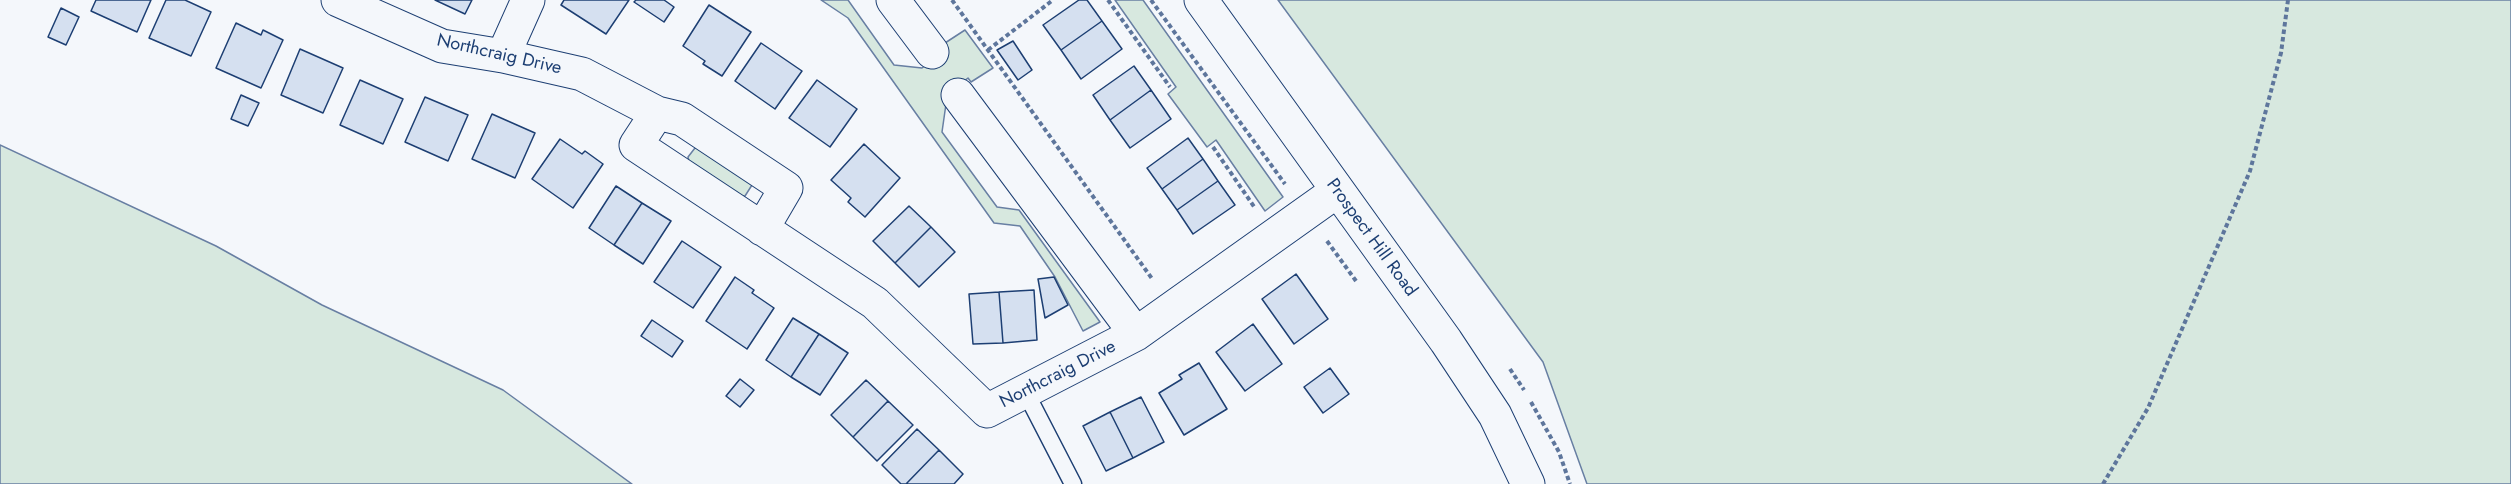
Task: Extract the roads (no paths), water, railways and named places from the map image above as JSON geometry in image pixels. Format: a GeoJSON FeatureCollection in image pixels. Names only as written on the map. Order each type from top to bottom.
{"type":"FeatureCollection","features":[{"type":"Feature","properties":{"kind":"street","name":"Northcraig Drive"},"geometry":{"type":"LineString","coordinates":[[339,0],[442,46],[503,56],[582,74],[657,113],[682,119],[786,188],[762,228]]}},
{"type":"Feature","properties":{"kind":"street"},"geometry":{"type":"LineString","coordinates":[[503,56],[528,0]]}},
{"type":"Feature","properties":{"kind":"street"},"geometry":{"type":"LineString","coordinates":[[893,0],[932,52]]}},
{"type":"Feature","properties":{"kind":"street","name":"Prospect Hill Road"},"geometry":{"type":"LineString","coordinates":[[1201,0],[1446,341],[1495,415],[1528,484]]}},
{"type":"Feature","properties":{"kind":"street"},"geometry":{"type":"LineString","coordinates":[[958,95],[1136,334]]}},
{"type":"Feature","properties":{"kind":"street","name":"Northcraig Drive"},"geometry":{"type":"LineString","coordinates":[[657,113],[636,145],[875,303],[987,411],[1136,334],[1337,191]]}},
{"type":"Feature","properties":{"kind":"lane"},"geometry":{"type":"LineString","coordinates":[[1025,392],[1073,484]]}}]}
